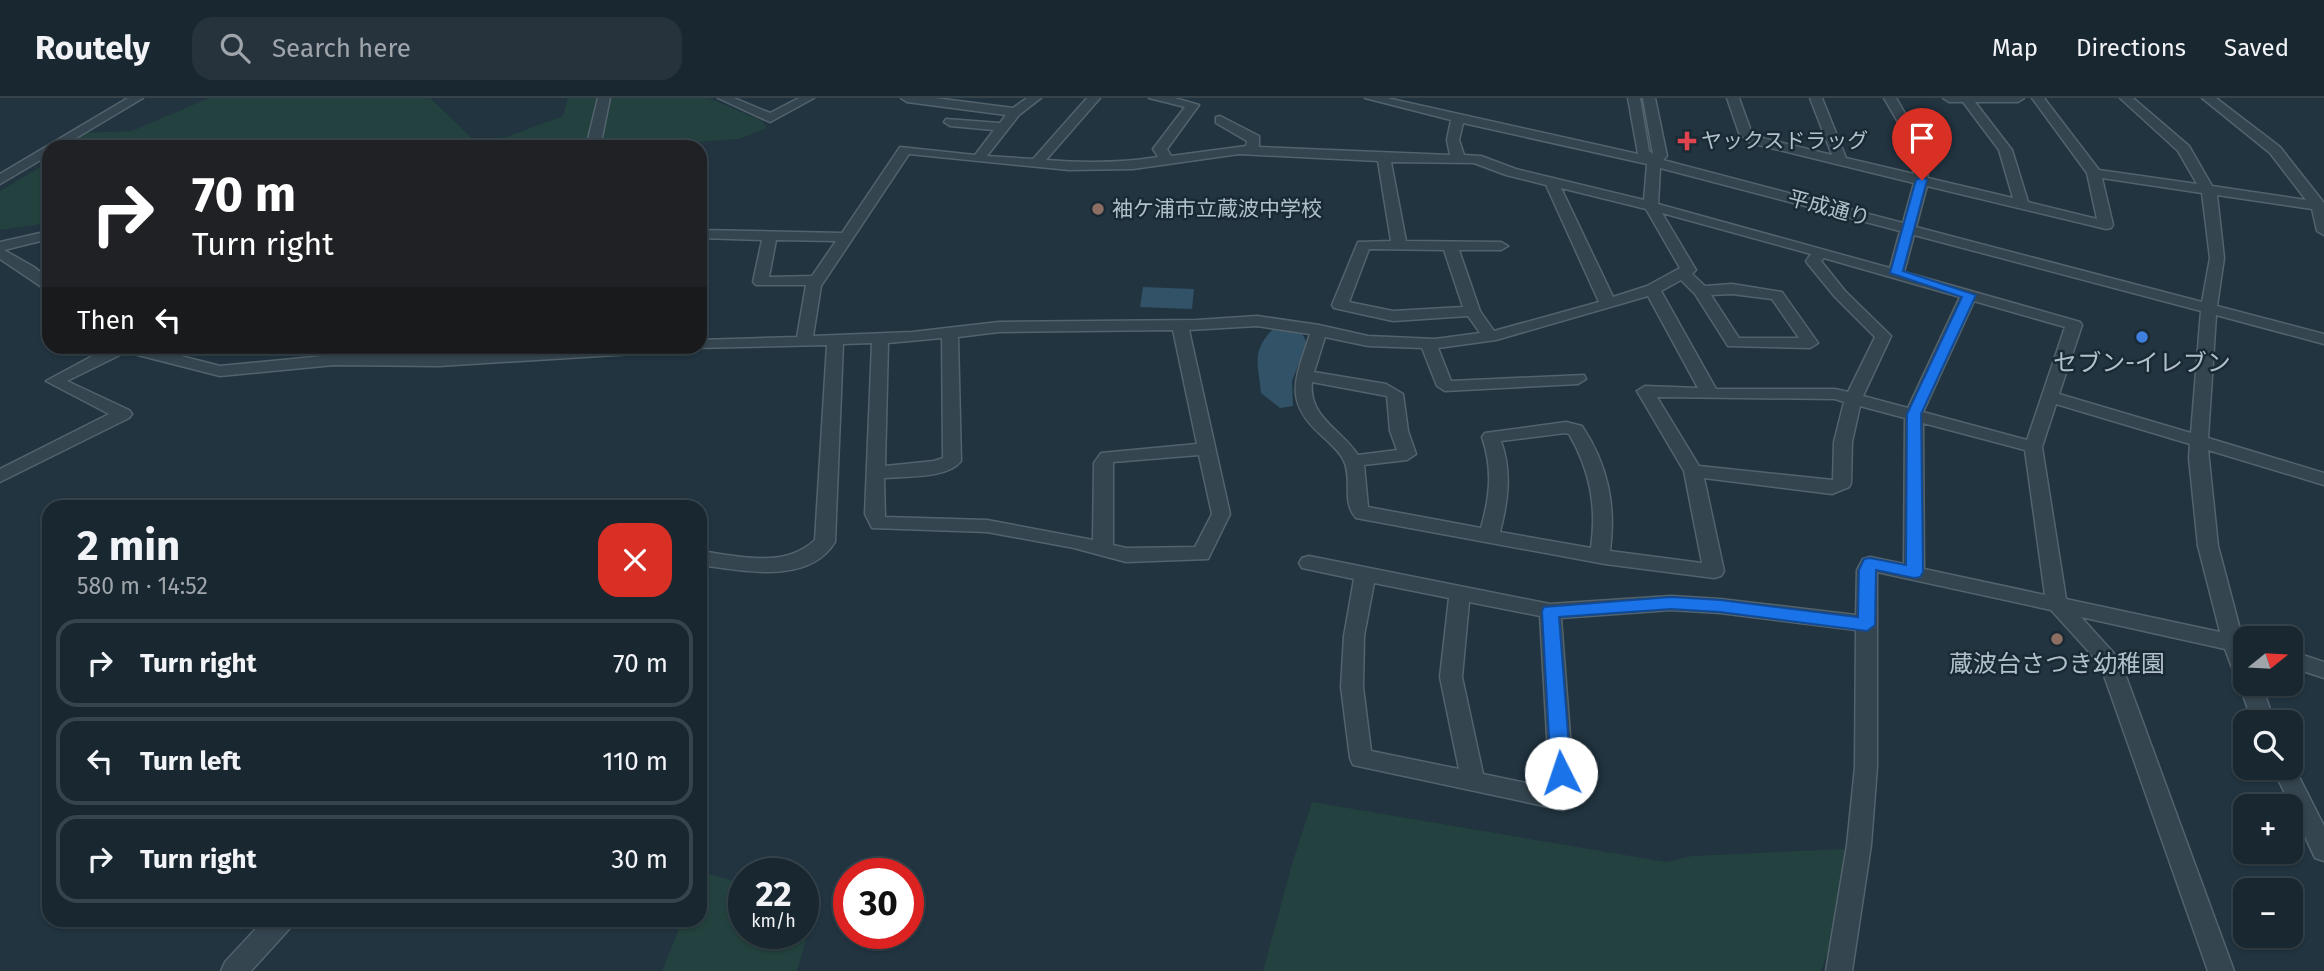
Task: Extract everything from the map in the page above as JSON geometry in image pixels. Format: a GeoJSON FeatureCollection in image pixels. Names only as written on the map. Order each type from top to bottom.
{"type":"FeatureCollection","features":[{"type":"Feature","properties":{"kind":"street"},"geometry":{"type":"LineString","coordinates":[[65,140],[137,98]]}},
{"type":"Feature","properties":{"kind":"street"},"geometry":{"type":"LineString","coordinates":[[595,140],[604,98]]}},
{"type":"Feature","properties":{"kind":"street"},"geometry":{"type":"LineString","coordinates":[[729,99],[770,118],[808,98]]}},
{"type":"Feature","properties":{"kind":"street"},"geometry":{"type":"LineString","coordinates":[[907,98],[1015,112]]}},
{"type":"Feature","properties":{"kind":"street"},"geometry":{"type":"LineString","coordinates":[[978,159],[1015,112],[1035,98]]}},
{"type":"Feature","properties":{"kind":"street"},"geometry":{"type":"LineString","coordinates":[[1036,164],[1094,98]]}},
{"type":"Feature","properties":{"kind":"street"},"geometry":{"type":"LineString","coordinates":[[1155,98],[1194,106],[1160,149],[1166,159]]}},
{"type":"Feature","properties":{"kind":"street","name":"平成通り"},"geometry":{"type":"LineString","coordinates":[[1371,98],[1652,157]]}},
{"type":"Feature","properties":{"kind":"street","name":"平成通り"},"geometry":{"type":"LineString","coordinates":[[1402,98],[1652,157],[2210,305],[2324,331]]}},
{"type":"Feature","properties":{"kind":"street"},"geometry":{"type":"LineString","coordinates":[[1634,98],[1652,157]]}},
{"type":"Feature","properties":{"kind":"street"},"geometry":{"type":"LineString","coordinates":[[707,345],[880,338],[999,327],[1180,325],[1257,321],[1319,330],[1368,341],[1428,344],[1490,337],[1608,304],[1652,289],[1688,270],[1651,206],[1649,98]]}},
{"type":"Feature","properties":{"kind":"street"},"geometry":{"type":"LineString","coordinates":[[1733,98],[1749,137],[2106,225],[2094,173],[2038,98]]}},
{"type":"Feature","properties":{"kind":"street"},"geometry":{"type":"LineString","coordinates":[[1816,98],[1841,161]]}},
{"type":"Feature","properties":{"kind":"street"},"geometry":{"type":"LineString","coordinates":[[1890,98],[1912,136],[1922,180],[1896,273]]}},
{"type":"Feature","properties":{"kind":"street"},"geometry":{"type":"LineString","coordinates":[[1949,98],[2018,98]]}},
{"type":"Feature","properties":{"kind":"street"},"geometry":{"type":"LineString","coordinates":[[2126,98],[2173,137],[2209,192],[2215,217],[2217,258],[2210,305],[2198,458],[2208,546],[2234,626]]}},
{"type":"Feature","properties":{"kind":"street"},"geometry":{"type":"LineString","coordinates":[[2208,98],[2275,150],[2321,207],[2324,230]]}},
{"type":"Feature","properties":{"kind":"street"},"geometry":{"type":"LineString","coordinates":[[1967,99],[2005,150],[2022,206]]}},
{"type":"Feature","properties":{"kind":"street"},"geometry":{"type":"LineString","coordinates":[[1458,118],[1454,140],[1458,158]]}},
{"type":"Feature","properties":{"kind":"street"},"geometry":{"type":"LineString","coordinates":[[1220,120],[1254,139],[1251,150]]}},
{"type":"Feature","properties":{"kind":"street"},"geometry":{"type":"LineString","coordinates":[[950,122],[1003,127]]}},
{"type":"Feature","properties":{"kind":"street"},"geometry":{"type":"LineString","coordinates":[[804,341],[813,286],[905,150],[1036,164],[1109,167],[1251,150],[1384,158],[1458,158],[1494,164],[1511,172],[1821,252],[2074,325],[2033,447],[2057,604],[2109,660],[2221,971]]}},
{"type":"Feature","properties":{"kind":"street"},"geometry":{"type":"LineString","coordinates":[[0,180],[42,154]]}},
{"type":"Feature","properties":{"kind":"street"},"geometry":{"type":"LineString","coordinates":[[1384,158],[1399,245]]}},
{"type":"Feature","properties":{"kind":"street"},"geometry":{"type":"LineString","coordinates":[[2094,173],[2321,207]]}},
{"type":"Feature","properties":{"kind":"street"},"geometry":{"type":"LineString","coordinates":[[1551,181],[1608,304]]}},
{"type":"Feature","properties":{"kind":"street"},"geometry":{"type":"LineString","coordinates":[[707,234],[846,237]]}},
{"type":"Feature","properties":{"kind":"street"},"geometry":{"type":"LineString","coordinates":[[770,235],[761,282],[817,280]]}},
{"type":"Feature","properties":{"kind":"street"},"geometry":{"type":"LineString","coordinates":[[0,246],[42,237]]}},
{"type":"Feature","properties":{"kind":"street"},"geometry":{"type":"LineString","coordinates":[[1472,311],[1393,316],[1340,305],[1363,245],[1500,246]]}},
{"type":"Feature","properties":{"kind":"street"},"geometry":{"type":"LineString","coordinates":[[1450,246],[1472,311],[1490,337]]}},
{"type":"Feature","properties":{"kind":"street"},"geometry":{"type":"LineString","coordinates":[[1693,471],[1832,488],[1842,483],[1839,454],[1852,398],[1883,336],[1840,294],[1813,261],[1821,252]]}},
{"type":"Feature","properties":{"kind":"street"},"geometry":{"type":"LineString","coordinates":[[0,253],[42,281]]}},
{"type":"Feature","properties":{"kind":"street"},"geometry":{"type":"LineString","coordinates":[[1683,273],[1701,291],[1734,343],[1810,343],[1777,295],[1732,289],[1701,291]]}},
{"type":"Feature","properties":{"kind":"street"},"geometry":{"type":"LineString","coordinates":[[1652,289],[1710,394]]}},
{"type":"Feature","properties":{"kind":"street"},"geometry":{"type":"LineString","coordinates":[[1914,572],[1914,414],[1969,295]]}},
{"type":"Feature","properties":{"kind":"street","name":"平成通り"},"geometry":{"type":"LineString","coordinates":[[2210,305],[2324,339]]}},
{"type":"Feature","properties":{"kind":"street"},"geometry":{"type":"LineString","coordinates":[[880,338],[874,514],[879,523],[987,526],[1074,541],[1126,555],[1201,554],[1221,513],[1180,325]]}},
{"type":"Feature","properties":{"kind":"street"},"geometry":{"type":"LineString","coordinates":[[1319,330],[1302,388],[1304,404],[1354,461],[1359,485],[1355,501],[1357,510],[1363,514],[1600,556],[1714,571],[1693,471],[1645,391],[1710,394],[1824,393],[1914,414],[2033,447]]}},
{"type":"Feature","properties":{"kind":"street"},"geometry":{"type":"LineString","coordinates":[[875,473],[936,467],[952,461],[950,333]]}},
{"type":"Feature","properties":{"kind":"street"},"geometry":{"type":"LineString","coordinates":[[707,559],[775,565],[796,563],[816,554],[825,542],[835,340]]}},
{"type":"Feature","properties":{"kind":"street"},"geometry":{"type":"LineString","coordinates":[[1428,344],[1445,386],[1578,379]]}},
{"type":"Feature","properties":{"kind":"street"},"geometry":{"type":"LineString","coordinates":[[0,475],[123,414],[54,381],[108,354]]}},
{"type":"Feature","properties":{"kind":"street"},"geometry":{"type":"LineString","coordinates":[[151,354],[220,371],[334,360],[439,361],[552,354]]}},
{"type":"Feature","properties":{"kind":"street"},"geometry":{"type":"LineString","coordinates":[[1306,376],[1386,389],[1395,394],[1399,431],[1406,454],[1354,461]]}},
{"type":"Feature","properties":{"kind":"street"},"geometry":{"type":"LineString","coordinates":[[2052,397],[2324,479]]}},
{"type":"Feature","properties":{"kind":"street"},"geometry":{"type":"LineString","coordinates":[[1489,536],[1501,490],[1500,466],[1491,437],[1566,427],[1576,430],[1602,482],[1603,535],[1600,556]]}},
{"type":"Feature","properties":{"kind":"street"},"geometry":{"type":"LineString","coordinates":[[1103,549],[1103,463],[1107,457],[1207,449]]}},
{"type":"Feature","properties":{"kind":"street"},"geometry":{"type":"LineString","coordinates":[[1309,563],[1550,611],[1671,603],[1720,606],[1867,625]]}},
{"type":"Feature","properties":{"kind":"street"},"geometry":{"type":"LineString","coordinates":[[1839,971],[1859,845],[1866,767],[1867,570],[1870,564],[2233,642]]}},
{"type":"Feature","properties":{"kind":"street"},"geometry":{"type":"LineString","coordinates":[[1365,575],[1354,636],[1352,687],[1361,758],[1563,800],[1550,611]]}},
{"type":"Feature","properties":{"kind":"street"},"geometry":{"type":"LineString","coordinates":[[1460,593],[1451,677],[1473,781]]}},
{"type":"Feature","properties":{"kind":"street"},"geometry":{"type":"LineString","coordinates":[[2303,663],[2324,670]]}},
{"type":"Feature","properties":{"kind":"street"},"geometry":{"type":"LineString","coordinates":[[2290,780],[2324,851]]}},
{"type":"Feature","properties":{"kind":"street"},"geometry":{"type":"LineString","coordinates":[[234,971],[275,927]]}},
{"type":"Feature","properties":{"kind":"green space"},"geometry":{"type":"Polygon","coordinates":[[[209,98],[430,98],[474,140],[76,140],[84,133],[132,131],[209,98]]]}},
{"type":"Feature","properties":{"kind":"green space"},"geometry":{"type":"Polygon","coordinates":[[[568,98],[709,98],[762,121],[767,128],[739,139],[707,141],[474,140],[506,137],[563,116],[568,98]]]}},
{"type":"Feature","properties":{"kind":"green space"},"geometry":{"type":"Polygon","coordinates":[[[42,166],[42,224],[0,230],[0,191],[42,166]]]}},
{"type":"Feature","properties":{"kind":"green space"},"geometry":{"type":"Polygon","coordinates":[[[1312,802],[1666,862],[1692,856],[1865,848],[1821,971],[1263,971],[1312,802]]]}},
{"type":"Feature","properties":{"kind":"green space"},"geometry":{"type":"Polygon","coordinates":[[[707,873],[728,879],[728,949],[803,949],[797,971],[662,971],[680,927],[707,927],[707,873]]]}},
{"type":"Feature","properties":{"kind":"water"},"geometry":{"type":"Polygon","coordinates":[[[1143,287],[1194,289],[1192,309],[1140,307],[1143,287]]]}},
{"type":"Feature","properties":{"kind":"water"},"geometry":{"type":"Polygon","coordinates":[[[1274,328],[1301,331],[1307,343],[1292,381],[1293,406],[1280,408],[1261,393],[1259,351],[1274,328]]]}},
{"type":"Feature","properties":{"kind":"place","name":"ヤックスドラッグ"},"geometry":{"type":"Point","coordinates":[1687,141]}},
{"type":"Feature","properties":{"kind":"place","name":"袖ケ浦市立蔵波中学校"},"geometry":{"type":"Point","coordinates":[1098,209]}},
{"type":"Feature","properties":{"kind":"place","name":"セブン-イレブン"},"geometry":{"type":"Point","coordinates":[2142,337]}},
{"type":"Feature","properties":{"kind":"place","name":"蔵波台さつき幼稚園"},"geometry":{"type":"Point","coordinates":[2057,639]}},
{"type":"Feature","properties":{"kind":"route"},"geometry":{"type":"LineString","coordinates":[[1561,773],[1550,611],[1671,603],[1720,606],[1867,625],[1867,570],[1870,564],[1914,572],[1914,414],[1969,295],[1896,273],[1922,180]]}}]}
